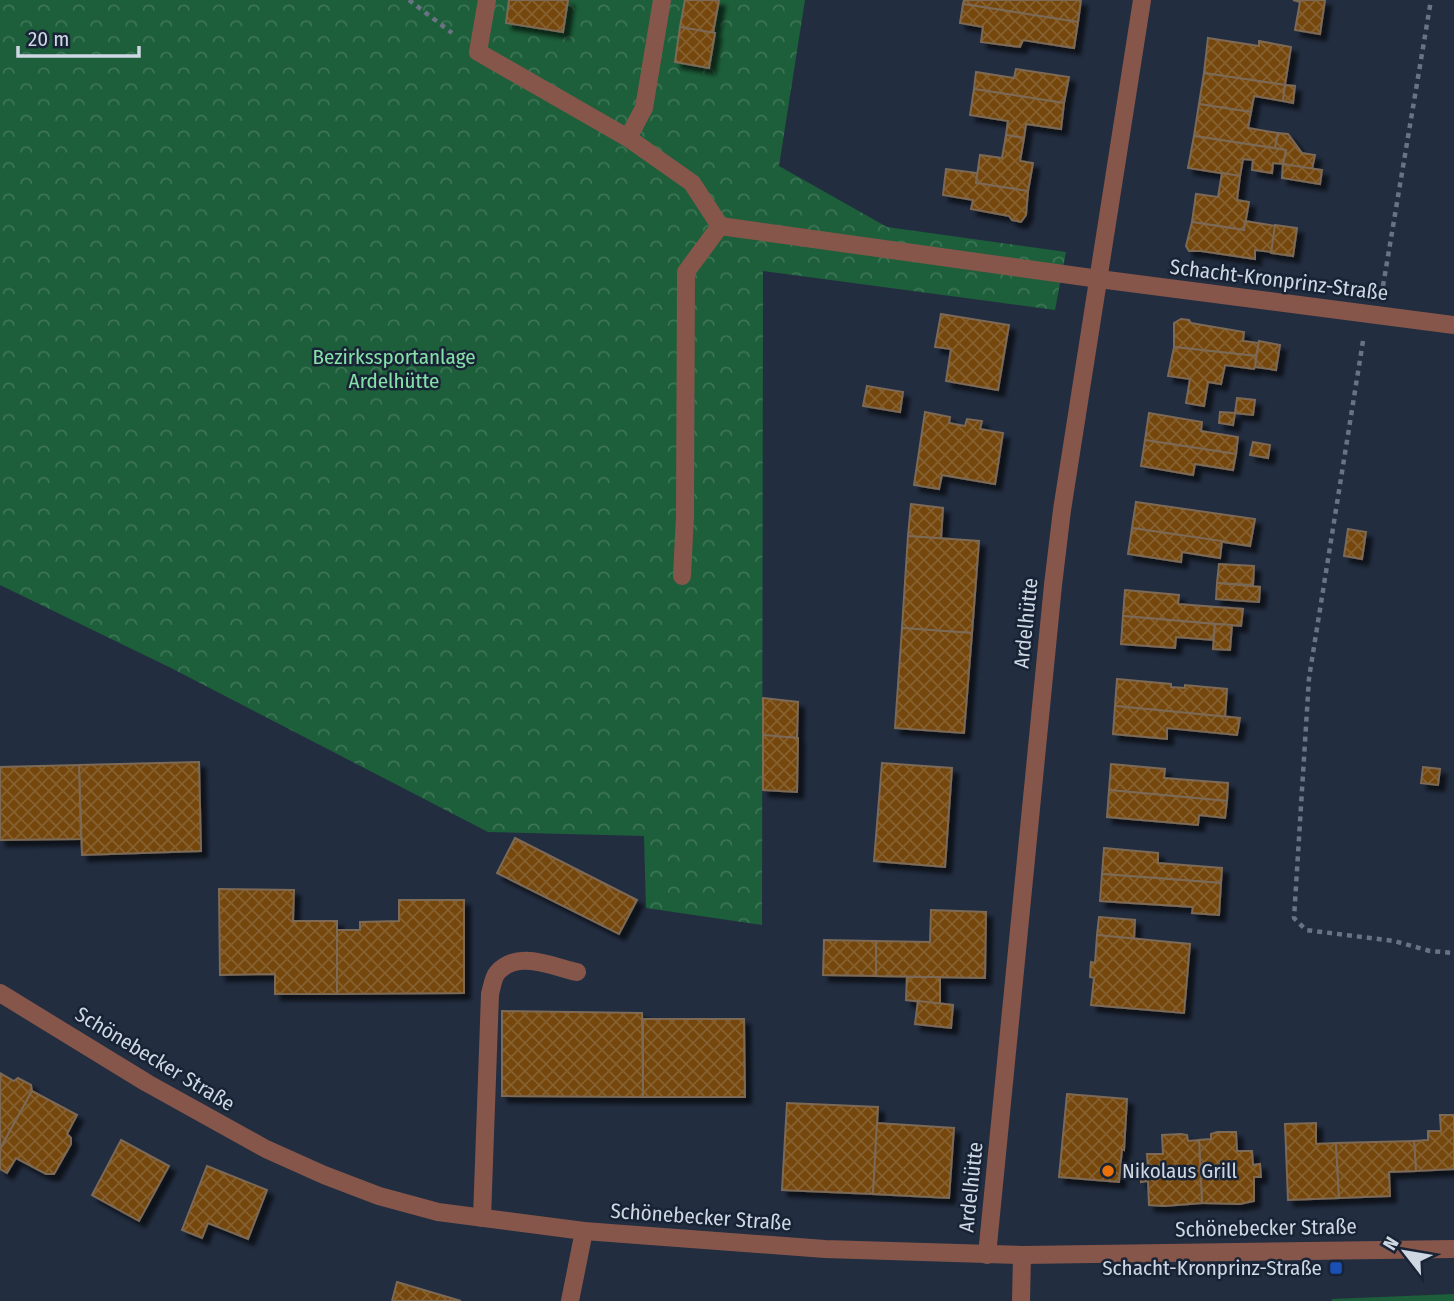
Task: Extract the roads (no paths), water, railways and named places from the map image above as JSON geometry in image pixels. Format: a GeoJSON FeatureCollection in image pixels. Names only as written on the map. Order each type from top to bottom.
{"type":"FeatureCollection","features":[{"type":"Feature","properties":{"kind":"street"},"geometry":{"type":"LineString","coordinates":[[487,0],[478,52],[628,138],[692,183],[720,226],[685,272],[685,516],[682,576]]}},
{"type":"Feature","properties":{"kind":"street"},"geometry":{"type":"LineString","coordinates":[[628,138],[644,108],[662,0]]}},
{"type":"Feature","properties":{"kind":"street","name":"Ardelhütte"},"geometry":{"type":"LineString","coordinates":[[987,1255],[1052,585],[1142,0]]}},
{"type":"Feature","properties":{"kind":"street","name":"Schacht-Kronprinz-Straße"},"geometry":{"type":"LineString","coordinates":[[720,226],[1454,325]]}},
{"type":"Feature","properties":{"kind":"street"},"geometry":{"type":"LineString","coordinates":[[482,1218],[490,994],[495,974],[506,965],[527,960],[577,972]]}},
{"type":"Feature","properties":{"kind":"street","name":"Schönebecker Straße"},"geometry":{"type":"LineString","coordinates":[[0,993],[146,1083],[266,1149],[379,1196],[438,1212],[584,1231],[825,1249],[987,1255],[1454,1249]]}},
{"type":"Feature","properties":{"kind":"street"},"geometry":{"type":"LineString","coordinates":[[570,1301],[584,1231]]}},
{"type":"Feature","properties":{"kind":"street"},"geometry":{"type":"LineString","coordinates":[[1021,1255],[1021,1301]]}},
{"type":"Feature","properties":{"kind":"place","name":"Nikolaus Grill"},"geometry":{"type":"Point","coordinates":[1108,1171]}},
{"type":"Feature","properties":{"kind":"place","name":"Schacht-Kronprinz-Straße"},"geometry":{"type":"Point","coordinates":[1336,1268]}},
{"type":"Feature","properties":{"kind":"park label","name":"Bezirkssportanlage Ardelhütte"},"geometry":{"type":"Point","coordinates":[394,369]}}]}
